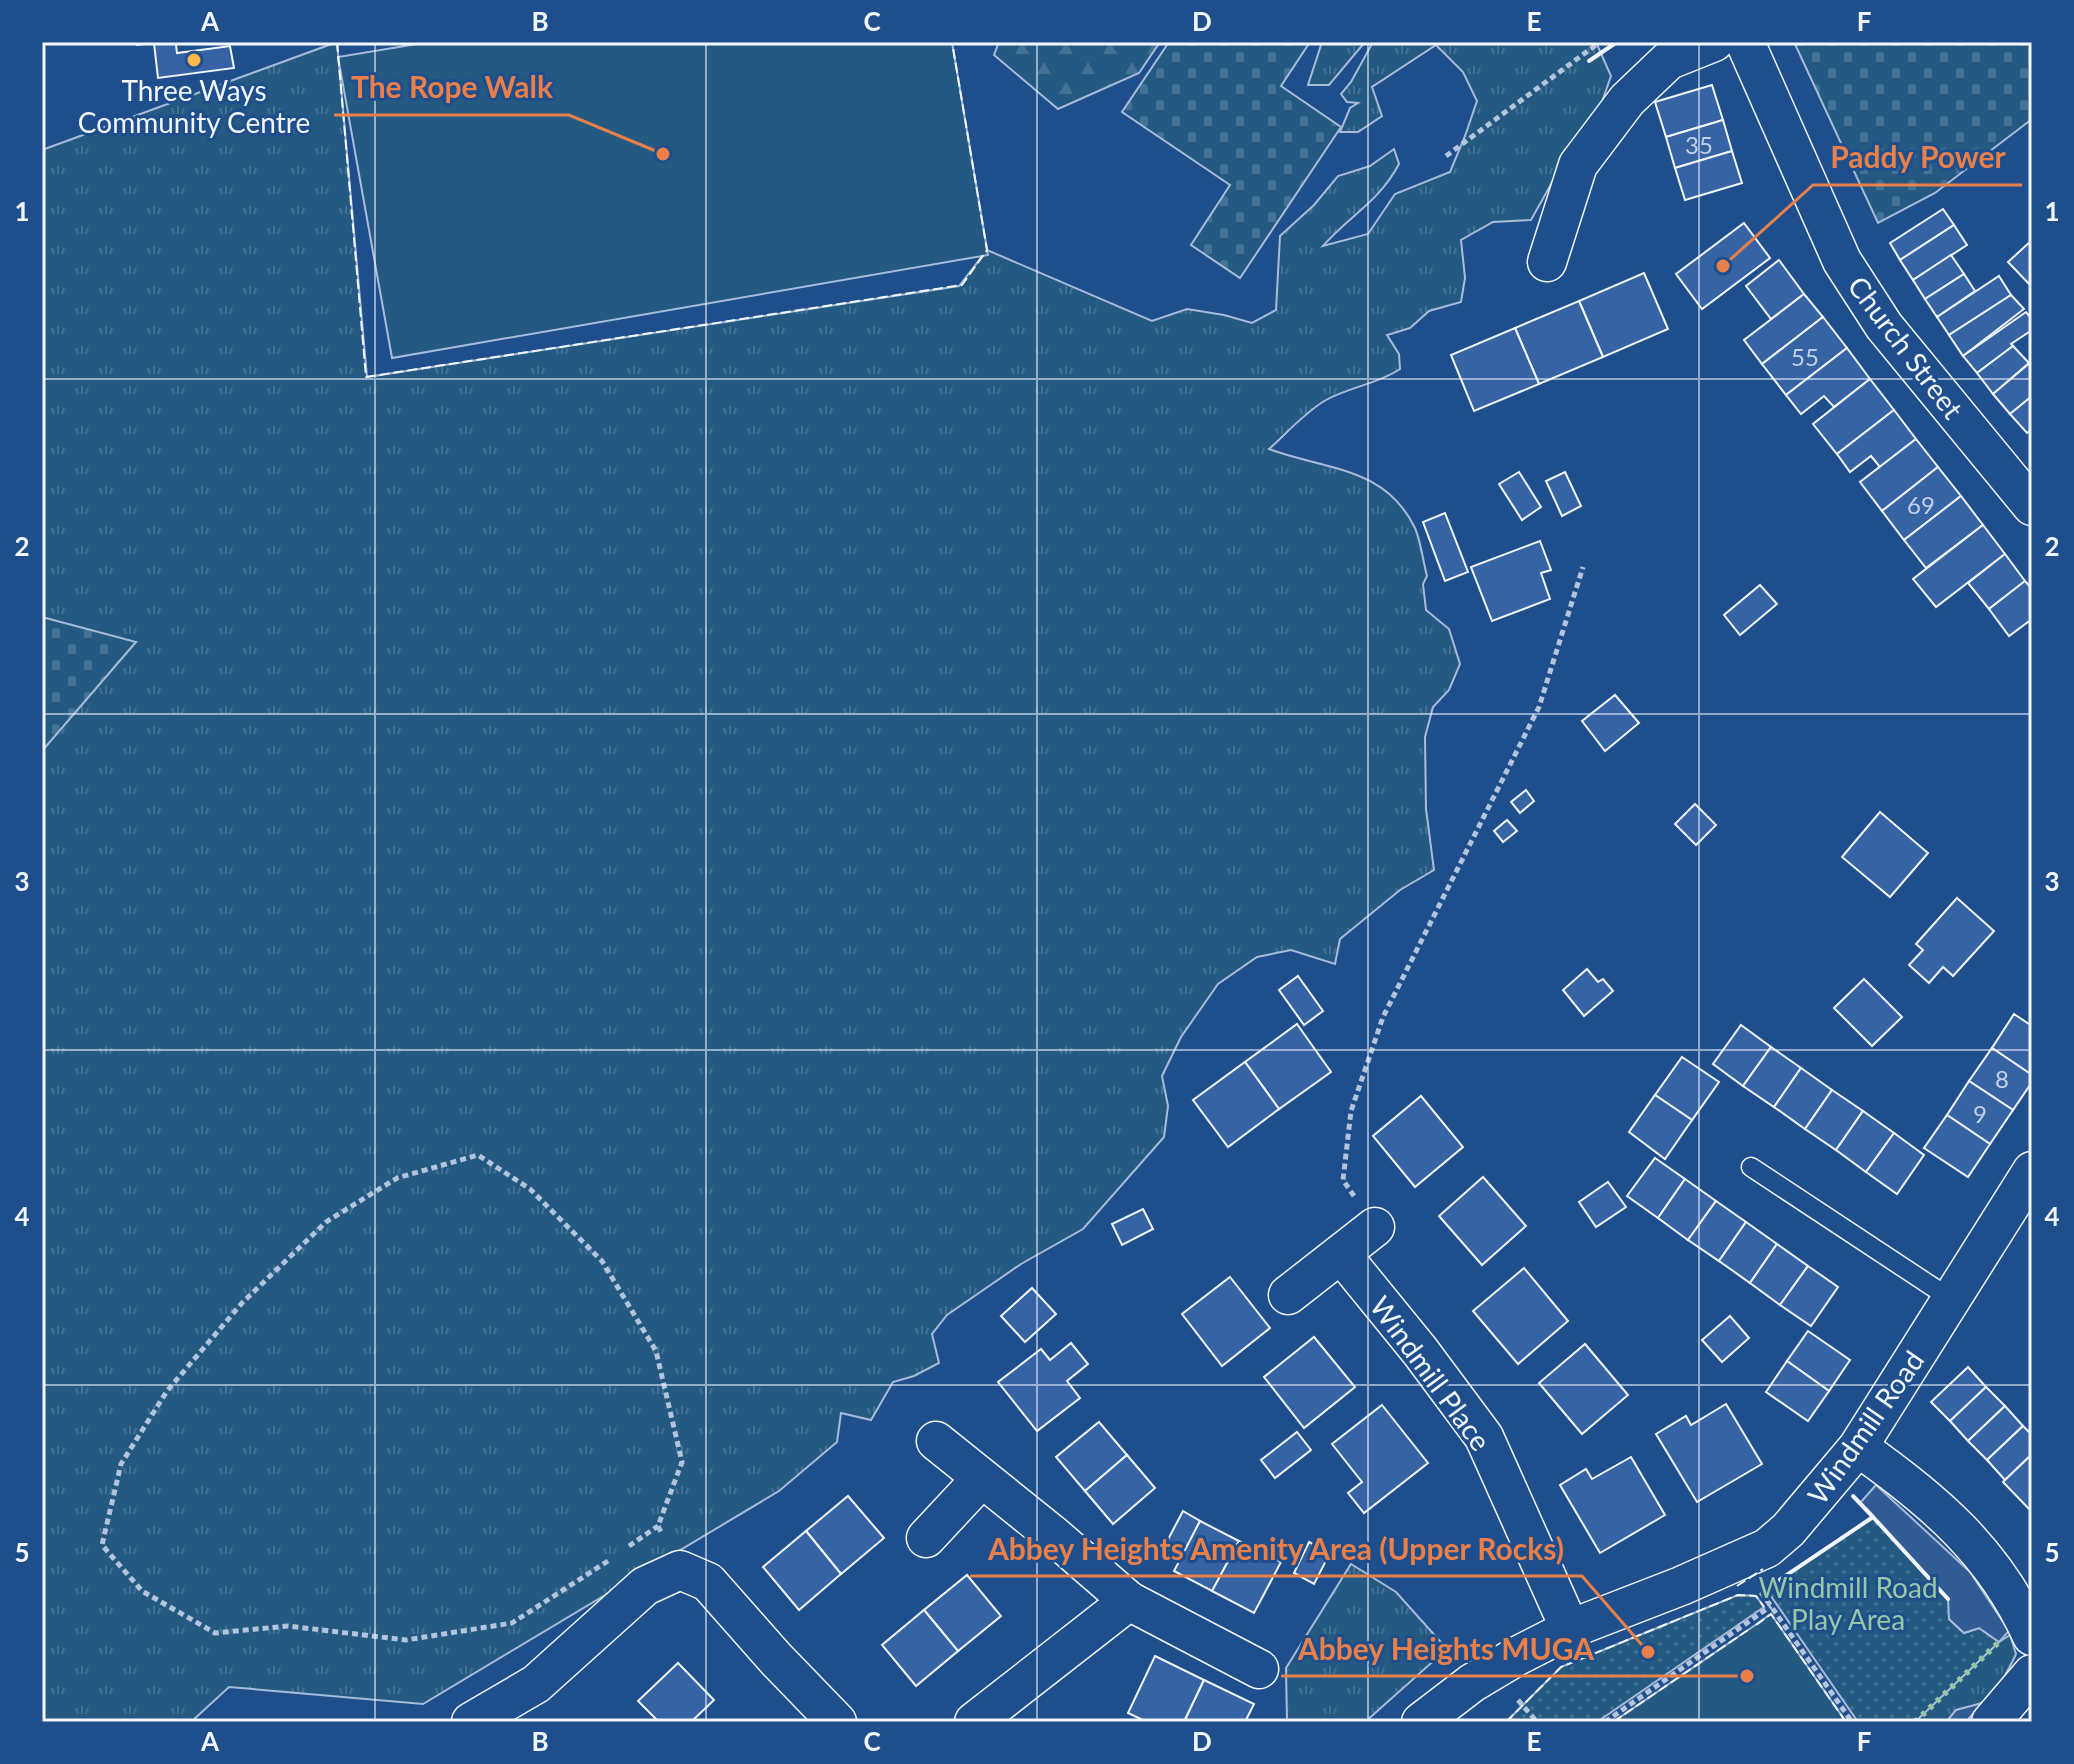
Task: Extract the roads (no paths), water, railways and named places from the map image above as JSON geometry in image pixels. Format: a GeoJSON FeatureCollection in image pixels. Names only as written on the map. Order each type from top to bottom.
{"type":"FeatureCollection","features":[{"type":"Feature","properties":{"kind":"street"},"geometry":{"type":"LineString","coordinates":[[1547,262],[1578,165],[1627,100],[1669,60],[1714,42]]}},
{"type":"Feature","properties":{"kind":"street","name":"Church Street"},"geometry":{"type":"LineString","coordinates":[[1745,42],[1842,261],[1884,326],[2032,506]]}},
{"type":"Feature","properties":{"kind":"street","name":"Windmill Road"},"geometry":{"type":"LineString","coordinates":[[1421,1722],[1472,1683],[1517,1656],[1570,1629],[1681,1586],[1767,1548],[1788,1530],[1858,1447],[2032,1171]]}},
{"type":"Feature","properties":{"kind":"street"},"geometry":{"type":"LineString","coordinates":[[1288,1295],[1375,1227]]}},
{"type":"Feature","properties":{"kind":"street","name":"Windmill Place"},"geometry":{"type":"LineString","coordinates":[[1341,1254],[1420,1351],[1484,1437],[1570,1629]]}},
{"type":"Feature","properties":{"kind":"street"},"geometry":{"type":"LineString","coordinates":[[936,1441],[1129,1601],[1259,1669]]}},
{"type":"Feature","properties":{"kind":"street"},"geometry":{"type":"LineString","coordinates":[[1858,1447],[1918,1492],[1988,1559],[2018,1605],[2032,1636]]}},
{"type":"Feature","properties":{"kind":"street"},"geometry":{"type":"LineString","coordinates":[[926,1538],[981,1479]]}},
{"type":"Feature","properties":{"kind":"street"},"geometry":{"type":"LineString","coordinates":[[471,1722],[536,1684],[645,1586],[680,1570],[708,1582],[837,1722]]}},
{"type":"Feature","properties":{"kind":"street"},"geometry":{"type":"LineString","coordinates":[[974,1722],[1129,1601]]}},
{"type":"Feature","properties":{"kind":"street"},"geometry":{"type":"LineString","coordinates":[[1991,1722],[2032,1674]]}},
{"type":"Feature","properties":{"kind":"lane"},"geometry":{"type":"LineString","coordinates":[[1751,1167],[1951,1299]]}},
{"type":"Feature","properties":{"kind":"place","name":"Three Ways Community Centre"},"geometry":{"type":"Point","coordinates":[194,60]}},
{"type":"Feature","properties":{"kind":"place","name":"The Rope Walk"},"geometry":{"type":"Point","coordinates":[663,154]}},
{"type":"Feature","properties":{"kind":"place","name":"Paddy Power"},"geometry":{"type":"Point","coordinates":[1723,266]}},
{"type":"Feature","properties":{"kind":"place","name":"Abbey Heights Amenity Area (Upper Rocks)"},"geometry":{"type":"Point","coordinates":[1648,1652]}},
{"type":"Feature","properties":{"kind":"place","name":"Abbey Heights MUGA"},"geometry":{"type":"Point","coordinates":[1747,1676]}},
{"type":"Feature","properties":{"kind":"park label","name":"Windmill Road Play Area"},"geometry":{"type":"Point","coordinates":[1848,1603]}}]}
